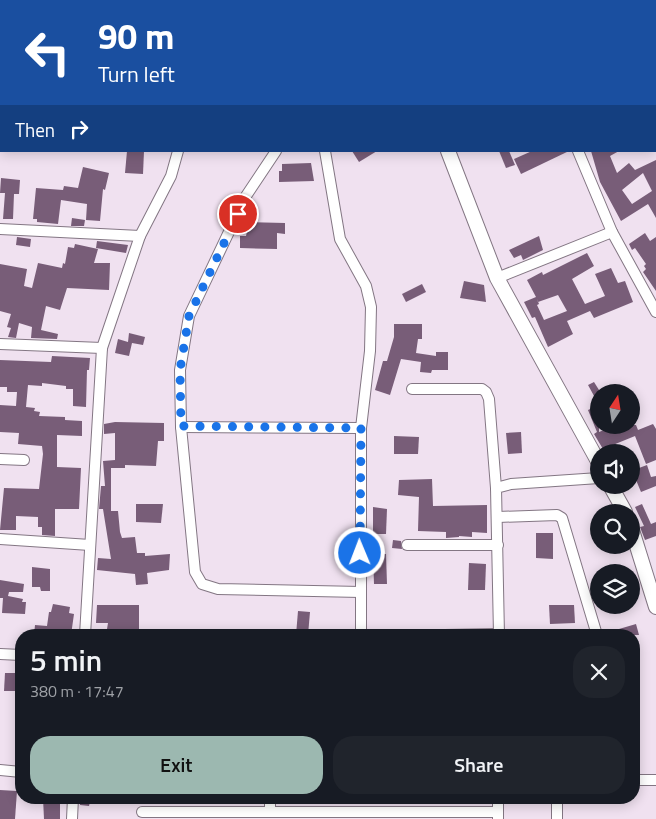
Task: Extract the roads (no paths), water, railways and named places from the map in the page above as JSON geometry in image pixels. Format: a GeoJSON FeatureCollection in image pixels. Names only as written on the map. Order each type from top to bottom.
{"type":"FeatureCollection","features":[{"type":"Feature","properties":{"kind":"street"},"geometry":{"type":"LineString","coordinates":[[85,629],[102,348],[140,236],[171,176],[178,152]]}},
{"type":"Feature","properties":{"kind":"street"},"geometry":{"type":"LineString","coordinates":[[275,152],[246,196],[189,316],[180,370],[181,426],[195,572],[202,584],[218,589],[361,592]]}},
{"type":"Feature","properties":{"kind":"street"},"geometry":{"type":"LineString","coordinates":[[325,152],[340,239],[366,286],[371,307],[370,351],[361,428],[361,629]]}},
{"type":"Feature","properties":{"kind":"street"},"geometry":{"type":"LineString","coordinates":[[448,152],[497,278],[590,447]]}},
{"type":"Feature","properties":{"kind":"street"},"geometry":{"type":"LineString","coordinates":[[578,152],[612,232],[656,312]]}},
{"type":"Feature","properties":{"kind":"street"},"geometry":{"type":"LineString","coordinates":[[0,229],[140,236]]}},
{"type":"Feature","properties":{"kind":"street"},"geometry":{"type":"LineString","coordinates":[[497,278],[612,232]]}},
{"type":"Feature","properties":{"kind":"street"},"geometry":{"type":"LineString","coordinates":[[0,344],[102,348]]}},
{"type":"Feature","properties":{"kind":"street"},"geometry":{"type":"LineString","coordinates":[[412,389],[482,389],[486,392],[489,399],[498,517],[499,629]]}},
{"type":"Feature","properties":{"kind":"street"},"geometry":{"type":"LineString","coordinates":[[181,426],[361,428]]}},
{"type":"Feature","properties":{"kind":"street"},"geometry":{"type":"LineString","coordinates":[[0,458],[24,460]]}},
{"type":"Feature","properties":{"kind":"street"},"geometry":{"type":"LineString","coordinates":[[496,488],[511,484],[590,479]]}},
{"type":"Feature","properties":{"kind":"street"},"geometry":{"type":"LineString","coordinates":[[498,517],[557,515],[562,518],[595,629]]}},
{"type":"Feature","properties":{"kind":"street"},"geometry":{"type":"LineString","coordinates":[[0,538],[90,545]]}},
{"type":"Feature","properties":{"kind":"street"},"geometry":{"type":"LineString","coordinates":[[407,545],[498,545]]}},
{"type":"Feature","properties":{"kind":"street"},"geometry":{"type":"LineString","coordinates":[[639,554],[656,607]]}},
{"type":"Feature","properties":{"kind":"street"},"geometry":{"type":"LineString","coordinates":[[0,654],[15,655]]}},
{"type":"Feature","properties":{"kind":"street"},"geometry":{"type":"LineString","coordinates":[[0,770],[15,771]]}},
{"type":"Feature","properties":{"kind":"street"},"geometry":{"type":"LineString","coordinates":[[640,780],[656,780]]}},
{"type":"Feature","properties":{"kind":"street"},"geometry":{"type":"LineString","coordinates":[[72,819],[73,804]]}},
{"type":"Feature","properties":{"kind":"street"},"geometry":{"type":"LineString","coordinates":[[270,804],[270,812]]}},
{"type":"Feature","properties":{"kind":"street"},"geometry":{"type":"LineString","coordinates":[[557,804],[557,819]]}},
{"type":"Feature","properties":{"kind":"street"},"geometry":{"type":"LineString","coordinates":[[142,812],[185,815],[270,812],[498,816]]}}]}
